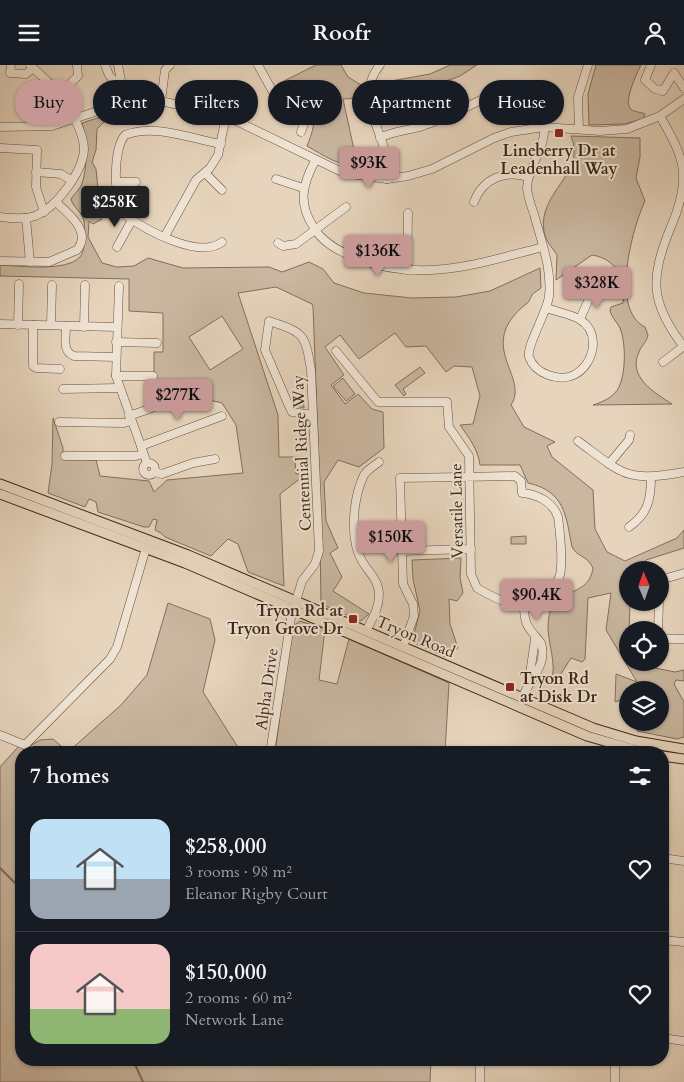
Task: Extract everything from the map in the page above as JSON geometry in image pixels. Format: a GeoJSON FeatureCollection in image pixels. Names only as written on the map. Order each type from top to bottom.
{"type":"FeatureCollection","features":[{"type":"Feature","properties":{"kind":"main road","name":"Tryon Road"},"geometry":{"type":"LineString","coordinates":[[0,484],[141,535],[563,726],[599,740],[625,746]]}},
{"type":"Feature","properties":{"kind":"main road","name":"Tryon Road"},"geometry":{"type":"LineString","coordinates":[[0,494],[366,631],[522,699],[602,731],[630,746]]}},
{"type":"Feature","properties":{"kind":"main road","name":"Tryon Road"},"geometry":{"type":"LineString","coordinates":[[669,749],[684,749]]}},
{"type":"Feature","properties":{"kind":"main road"},"geometry":{"type":"LineString","coordinates":[[669,757],[684,759]]}},
{"type":"Feature","properties":{"kind":"street"},"geometry":{"type":"LineString","coordinates":[[11,65],[10,73],[26,74],[31,67],[60,93],[78,76],[77,65]]}},
{"type":"Feature","properties":{"kind":"street"},"geometry":{"type":"LineString","coordinates":[[105,65],[109,75],[114,80]]}},
{"type":"Feature","properties":{"kind":"street"},"geometry":{"type":"LineString","coordinates":[[114,65],[120,79]]}},
{"type":"Feature","properties":{"kind":"street"},"geometry":{"type":"LineString","coordinates":[[118,65],[120,79]]}},
{"type":"Feature","properties":{"kind":"street"},"geometry":{"type":"LineString","coordinates":[[163,80],[165,70],[170,65]]}},
{"type":"Feature","properties":{"kind":"street"},"geometry":{"type":"LineString","coordinates":[[258,65],[273,92],[308,113],[301,132]]}},
{"type":"Feature","properties":{"kind":"street"},"geometry":{"type":"LineString","coordinates":[[380,65],[373,75],[369,89],[372,117],[385,152],[387,179]]}},
{"type":"Feature","properties":{"kind":"street"},"geometry":{"type":"LineString","coordinates":[[579,129],[578,97],[588,65]]}},
{"type":"Feature","properties":{"kind":"street"},"geometry":{"type":"LineString","coordinates":[[651,65],[645,80],[655,89],[663,91],[674,73],[684,88]]}},
{"type":"Feature","properties":{"kind":"street"},"geometry":{"type":"LineString","coordinates":[[246,125],[315,161],[344,173],[387,179],[424,172],[494,138],[511,132],[544,127],[605,131],[627,129],[660,116],[684,99]]}},
{"type":"Feature","properties":{"kind":"street"},"geometry":{"type":"LineString","coordinates":[[380,138],[395,131],[417,128],[479,101]]}},
{"type":"Feature","properties":{"kind":"street"},"geometry":{"type":"LineString","coordinates":[[660,116],[679,155],[683,172],[680,205],[660,257],[656,283],[661,311],[684,346],[663,362]]}},
{"type":"Feature","properties":{"kind":"street"},"geometry":{"type":"LineString","coordinates":[[0,127],[37,128],[55,125]]}},
{"type":"Feature","properties":{"kind":"street"},"geometry":{"type":"LineString","coordinates":[[0,217],[26,218],[44,212],[57,203],[82,161],[84,152],[83,140],[78,125]]}},
{"type":"Feature","properties":{"kind":"street"},"geometry":{"type":"LineString","coordinates":[[165,236],[196,180],[205,173],[218,155],[224,125]]}},
{"type":"Feature","properties":{"kind":"street"},"geometry":{"type":"LineString","coordinates":[[544,127],[543,142],[528,177],[527,189],[543,247],[550,283],[547,308],[528,349],[529,357],[539,369],[556,378],[564,378],[585,368],[592,354],[590,329],[580,319],[547,308]]}},
{"type":"Feature","properties":{"kind":"street"},"geometry":{"type":"LineString","coordinates":[[221,144],[157,130],[134,131],[125,135],[120,141],[117,150],[120,209],[132,220],[192,247],[210,247],[222,241]]}},
{"type":"Feature","properties":{"kind":"street"},"geometry":{"type":"LineString","coordinates":[[1,148],[37,150],[36,187],[44,212]]}},
{"type":"Feature","properties":{"kind":"street"},"geometry":{"type":"LineString","coordinates":[[315,161],[303,188],[307,215],[315,231],[332,247],[344,253],[382,267],[407,270],[456,269],[543,247]]}},
{"type":"Feature","properties":{"kind":"street"},"geometry":{"type":"LineString","coordinates":[[36,172],[61,174],[71,180]]}},
{"type":"Feature","properties":{"kind":"street"},"geometry":{"type":"LineString","coordinates":[[205,173],[222,190]]}},
{"type":"Feature","properties":{"kind":"street"},"geometry":{"type":"LineString","coordinates":[[474,202],[480,190],[501,175],[517,174],[528,177]]}},
{"type":"Feature","properties":{"kind":"street"},"geometry":{"type":"LineString","coordinates":[[276,179],[303,188]]}},
{"type":"Feature","properties":{"kind":"street"},"geometry":{"type":"LineString","coordinates":[[118,182],[136,182]]}},
{"type":"Feature","properties":{"kind":"street"},"geometry":{"type":"LineString","coordinates":[[0,261],[49,262],[77,250],[81,246],[80,227],[57,203]]}},
{"type":"Feature","properties":{"kind":"street"},"geometry":{"type":"LineString","coordinates":[[278,243],[283,246],[296,244],[346,207]]}},
{"type":"Feature","properties":{"kind":"street"},"geometry":{"type":"LineString","coordinates":[[407,270],[408,213]]}},
{"type":"Feature","properties":{"kind":"street"},"geometry":{"type":"LineString","coordinates":[[26,218],[30,262]]}},
{"type":"Feature","properties":{"kind":"street"},"geometry":{"type":"LineString","coordinates":[[118,247],[132,220]]}},
{"type":"Feature","properties":{"kind":"street"},"geometry":{"type":"LineString","coordinates":[[18,325],[19,284]]}},
{"type":"Feature","properties":{"kind":"street"},"geometry":{"type":"LineString","coordinates":[[51,325],[52,285]]}},
{"type":"Feature","properties":{"kind":"street"},"geometry":{"type":"LineString","coordinates":[[84,327],[85,285]]}},
{"type":"Feature","properties":{"kind":"street"},"geometry":{"type":"LineString","coordinates":[[119,286],[116,327],[116,376],[118,388],[147,463],[154,465],[154,472],[162,474],[193,463],[215,459]]}},
{"type":"Feature","properties":{"kind":"street"},"geometry":{"type":"LineString","coordinates":[[580,319],[593,290]]}},
{"type":"Feature","properties":{"kind":"street","name":"Centennial Ridge Way"},"geometry":{"type":"LineString","coordinates":[[294,604],[302,581],[317,561],[319,551],[313,415],[311,370],[305,339],[293,329],[269,321],[265,350],[289,406],[292,412],[313,415]]}},
{"type":"Feature","properties":{"kind":"street"},"geometry":{"type":"LineString","coordinates":[[0,325],[116,327]]}},
{"type":"Feature","properties":{"kind":"street"},"geometry":{"type":"LineString","coordinates":[[33,325],[33,366],[36,368],[60,369]]}},
{"type":"Feature","properties":{"kind":"street"},"geometry":{"type":"LineString","coordinates":[[66,326],[66,350],[69,354],[74,356],[116,357]]}},
{"type":"Feature","properties":{"kind":"street"},"geometry":{"type":"LineString","coordinates":[[116,342],[157,343]]}},
{"type":"Feature","properties":{"kind":"street","name":"Versatile Lane"},"geometry":{"type":"LineString","coordinates":[[336,351],[378,402],[447,403],[449,427],[468,451],[472,579],[477,588],[512,604],[524,606]]}},
{"type":"Feature","properties":{"kind":"street"},"geometry":{"type":"LineString","coordinates":[[116,376],[153,376]]}},
{"type":"Feature","properties":{"kind":"street"},"geometry":{"type":"LineString","coordinates":[[63,389],[118,388]]}},
{"type":"Feature","properties":{"kind":"street"},"geometry":{"type":"LineString","coordinates":[[59,422],[124,423],[152,407]]}},
{"type":"Feature","properties":{"kind":"street"},"geometry":{"type":"LineString","coordinates":[[65,456],[136,456],[142,450],[222,416]]}},
{"type":"Feature","properties":{"kind":"street"},"geometry":{"type":"LineString","coordinates":[[609,463],[629,440],[630,435]]}},
{"type":"Feature","properties":{"kind":"street"},"geometry":{"type":"LineString","coordinates":[[578,441],[628,475],[651,477],[684,472]]}},
{"type":"Feature","properties":{"kind":"street"},"geometry":{"type":"LineString","coordinates":[[366,631],[376,612],[380,594],[374,575],[362,561],[354,535],[357,494],[365,473],[379,462]]}},
{"type":"Feature","properties":{"kind":"street"},"geometry":{"type":"LineString","coordinates":[[403,647],[414,613],[412,601],[404,588],[400,478],[515,476],[522,481],[522,493],[538,495],[557,513],[560,575],[555,585],[540,602],[524,606],[525,622],[535,639],[541,643],[543,657],[538,671],[529,681],[522,699]]}},
{"type":"Feature","properties":{"kind":"street"},"geometry":{"type":"LineString","coordinates":[[628,527],[644,513],[650,500],[651,477]]}},
{"type":"Feature","properties":{"kind":"street"},"geometry":{"type":"LineString","coordinates":[[0,735],[25,745],[110,659],[117,647],[146,548]]}},
{"type":"Feature","properties":{"kind":"street"},"geometry":{"type":"LineString","coordinates":[[402,551],[472,549]]}},
{"type":"Feature","properties":{"kind":"street"},"geometry":{"type":"LineString","coordinates":[[669,577],[684,573]]}},
{"type":"Feature","properties":{"kind":"street","name":"Alpha Drive"},"geometry":{"type":"LineString","coordinates":[[271,746],[294,604]]}},
{"type":"Feature","properties":{"kind":"street"},"geometry":{"type":"LineString","coordinates":[[669,639],[684,639]]}},
{"type":"Feature","properties":{"kind":"street"},"geometry":{"type":"LineString","coordinates":[[669,859],[684,861]]}},
{"type":"Feature","properties":{"kind":"street"},"geometry":{"type":"LineString","coordinates":[[669,941],[684,942]]}},
{"type":"Feature","properties":{"kind":"street"},"geometry":{"type":"LineString","coordinates":[[669,1039],[684,1041]]}},
{"type":"Feature","properties":{"kind":"street"},"geometry":{"type":"LineString","coordinates":[[480,1066],[480,1082]]}},
{"type":"Feature","properties":{"kind":"street"},"geometry":{"type":"LineString","coordinates":[[615,1066],[615,1082]]}},
{"type":"Feature","properties":{"kind":"shaded area"},"geometry":{"type":"Polygon","coordinates":[[[316,65],[341,65],[348,77],[353,80],[352,99],[343,99],[358,168],[326,157],[307,146],[313,125],[342,125],[342,80],[286,80],[316,65]]]}},
{"type":"Feature","properties":{"kind":"shaded area"},"geometry":{"type":"Polygon","coordinates":[[[450,65],[477,65],[460,76],[449,80],[397,80],[430,74],[450,65]]]}},
{"type":"Feature","properties":{"kind":"shaded area"},"geometry":{"type":"Polygon","coordinates":[[[596,65],[641,65],[632,87],[629,104],[633,110],[645,114],[643,119],[624,124],[589,125],[588,94],[596,65]]]}},
{"type":"Feature","properties":{"kind":"shaded area"},"geometry":{"type":"Polygon","coordinates":[[[93,119],[93,125],[101,125],[97,129],[96,150],[92,162],[96,169],[98,189],[102,196],[97,211],[102,219],[93,224],[89,221],[88,237],[102,263],[117,267],[134,266],[148,258],[183,268],[269,267],[282,272],[309,262],[323,269],[334,283],[364,293],[412,298],[456,297],[490,291],[540,268],[541,288],[533,294],[528,302],[511,319],[504,333],[503,347],[514,383],[515,394],[511,405],[524,427],[555,442],[547,446],[552,457],[593,490],[595,529],[607,552],[625,561],[619,561],[619,611],[630,611],[629,621],[619,621],[619,652],[606,630],[611,593],[588,598],[585,659],[582,662],[571,658],[559,677],[553,677],[548,629],[549,614],[556,601],[581,588],[586,583],[593,568],[572,547],[562,506],[550,492],[528,483],[520,465],[480,465],[470,439],[460,425],[473,424],[480,396],[472,367],[454,366],[446,372],[426,346],[406,347],[395,333],[359,359],[340,335],[325,347],[344,375],[331,385],[345,404],[358,394],[372,409],[383,412],[384,448],[359,467],[338,460],[324,482],[326,521],[338,548],[330,553],[342,577],[333,591],[369,614],[361,621],[321,604],[319,465],[313,307],[312,304],[276,287],[238,293],[278,415],[279,457],[306,457],[306,474],[280,494],[284,586],[248,572],[238,544],[228,539],[211,556],[165,537],[155,530],[157,520],[153,519],[149,527],[144,527],[98,512],[96,502],[89,499],[85,507],[48,493],[52,464],[53,418],[63,448],[63,459],[96,460],[100,476],[149,481],[154,492],[167,480],[243,473],[236,425],[222,403],[188,395],[160,405],[154,399],[154,352],[163,352],[163,313],[129,311],[129,279],[0,276],[0,265],[42,267],[64,265],[73,262],[82,254],[85,240],[84,222],[82,215],[71,199],[81,186],[85,172],[86,146],[83,123],[93,119]],[[222,316],[189,337],[210,370],[243,349],[222,316]],[[295,460],[296,474],[303,474],[303,460],[295,460]]]}},
{"type":"Feature","properties":{"kind":"shaded area"},"geometry":{"type":"Polygon","coordinates":[[[571,136],[640,138],[640,157],[636,178],[645,201],[630,249],[626,287],[628,304],[634,318],[645,327],[648,335],[636,361],[640,377],[658,395],[672,404],[593,405],[604,401],[617,391],[623,374],[622,334],[610,311],[611,307],[623,303],[624,294],[621,278],[614,266],[601,257],[592,255],[556,280],[557,255],[545,236],[544,218],[548,205],[568,173],[573,161],[574,149],[571,136]]]}},
{"type":"Feature","properties":{"kind":"shaded area"},"geometry":{"type":"Polygon","coordinates":[[[420,367],[425,373],[403,389],[406,394],[404,396],[395,385],[420,367]]]}},
{"type":"Feature","properties":{"kind":"shaded area"},"geometry":{"type":"Polygon","coordinates":[[[343,378],[355,394],[346,401],[333,386],[343,378]]]}},
{"type":"Feature","properties":{"kind":"shaded area"},"geometry":{"type":"Polygon","coordinates":[[[303,397],[304,408],[296,406],[292,398],[303,397]]]}},
{"type":"Feature","properties":{"kind":"shaded area"},"geometry":{"type":"Polygon","coordinates":[[[684,530],[684,548],[646,560],[625,561],[677,538],[684,530]]]}},
{"type":"Feature","properties":{"kind":"shaded area"},"geometry":{"type":"Polygon","coordinates":[[[526,536],[526,544],[511,544],[511,537],[526,536]]]}},
{"type":"Feature","properties":{"kind":"shaded area"},"geometry":{"type":"Polygon","coordinates":[[[461,558],[460,578],[463,593],[457,601],[449,599],[450,624],[458,648],[446,657],[412,642],[420,611],[413,579],[412,560],[461,558]]]}},
{"type":"Feature","properties":{"kind":"shaded area"},"geometry":{"type":"Polygon","coordinates":[[[168,603],[210,619],[215,640],[203,692],[237,746],[75,746],[121,705],[147,675],[168,603]]]}},
{"type":"Feature","properties":{"kind":"shaded area"},"geometry":{"type":"Polygon","coordinates":[[[300,621],[325,629],[319,680],[337,684],[349,639],[449,683],[445,746],[276,746],[292,627],[300,621]]]}},
{"type":"Feature","properties":{"kind":"shaded area"},"geometry":{"type":"Polygon","coordinates":[[[684,670],[684,681],[676,680],[674,684],[684,702],[684,737],[677,739],[637,731],[669,731],[669,681],[636,681],[630,671],[675,672],[684,670]]]}},
{"type":"Feature","properties":{"kind":"shaded area"},"geometry":{"type":"Polygon","coordinates":[[[616,674],[634,681],[619,681],[619,701],[615,702],[616,674]]]}},
{"type":"Feature","properties":{"kind":"shaded area"},"geometry":{"type":"Polygon","coordinates":[[[53,739],[61,746],[30,746],[40,740],[53,739]]]}},
{"type":"Feature","properties":{"kind":"shaded area"},"geometry":{"type":"Polygon","coordinates":[[[15,750],[15,1066],[431,1066],[430,1082],[0,1082],[0,767],[15,750]]]}},
{"type":"Feature","properties":{"kind":"waterway"},"geometry":{"type":"LineString","coordinates":[[0,868],[15,883]]}},
{"type":"Feature","properties":{"kind":"waterway"},"geometry":{"type":"LineString","coordinates":[[136,1066],[143,1082]]}},
{"type":"Feature","properties":{"kind":"place","name":"Lineberry Dr at Leadenhall Way"},"geometry":{"type":"Point","coordinates":[559,133]}},
{"type":"Feature","properties":{"kind":"place","name":"Tryon Rd at Tryon Grove Dr"},"geometry":{"type":"Point","coordinates":[353,619]}},
{"type":"Feature","properties":{"kind":"place","name":"Tryon Rd at Disk Dr"},"geometry":{"type":"Point","coordinates":[510,687]}}]}
